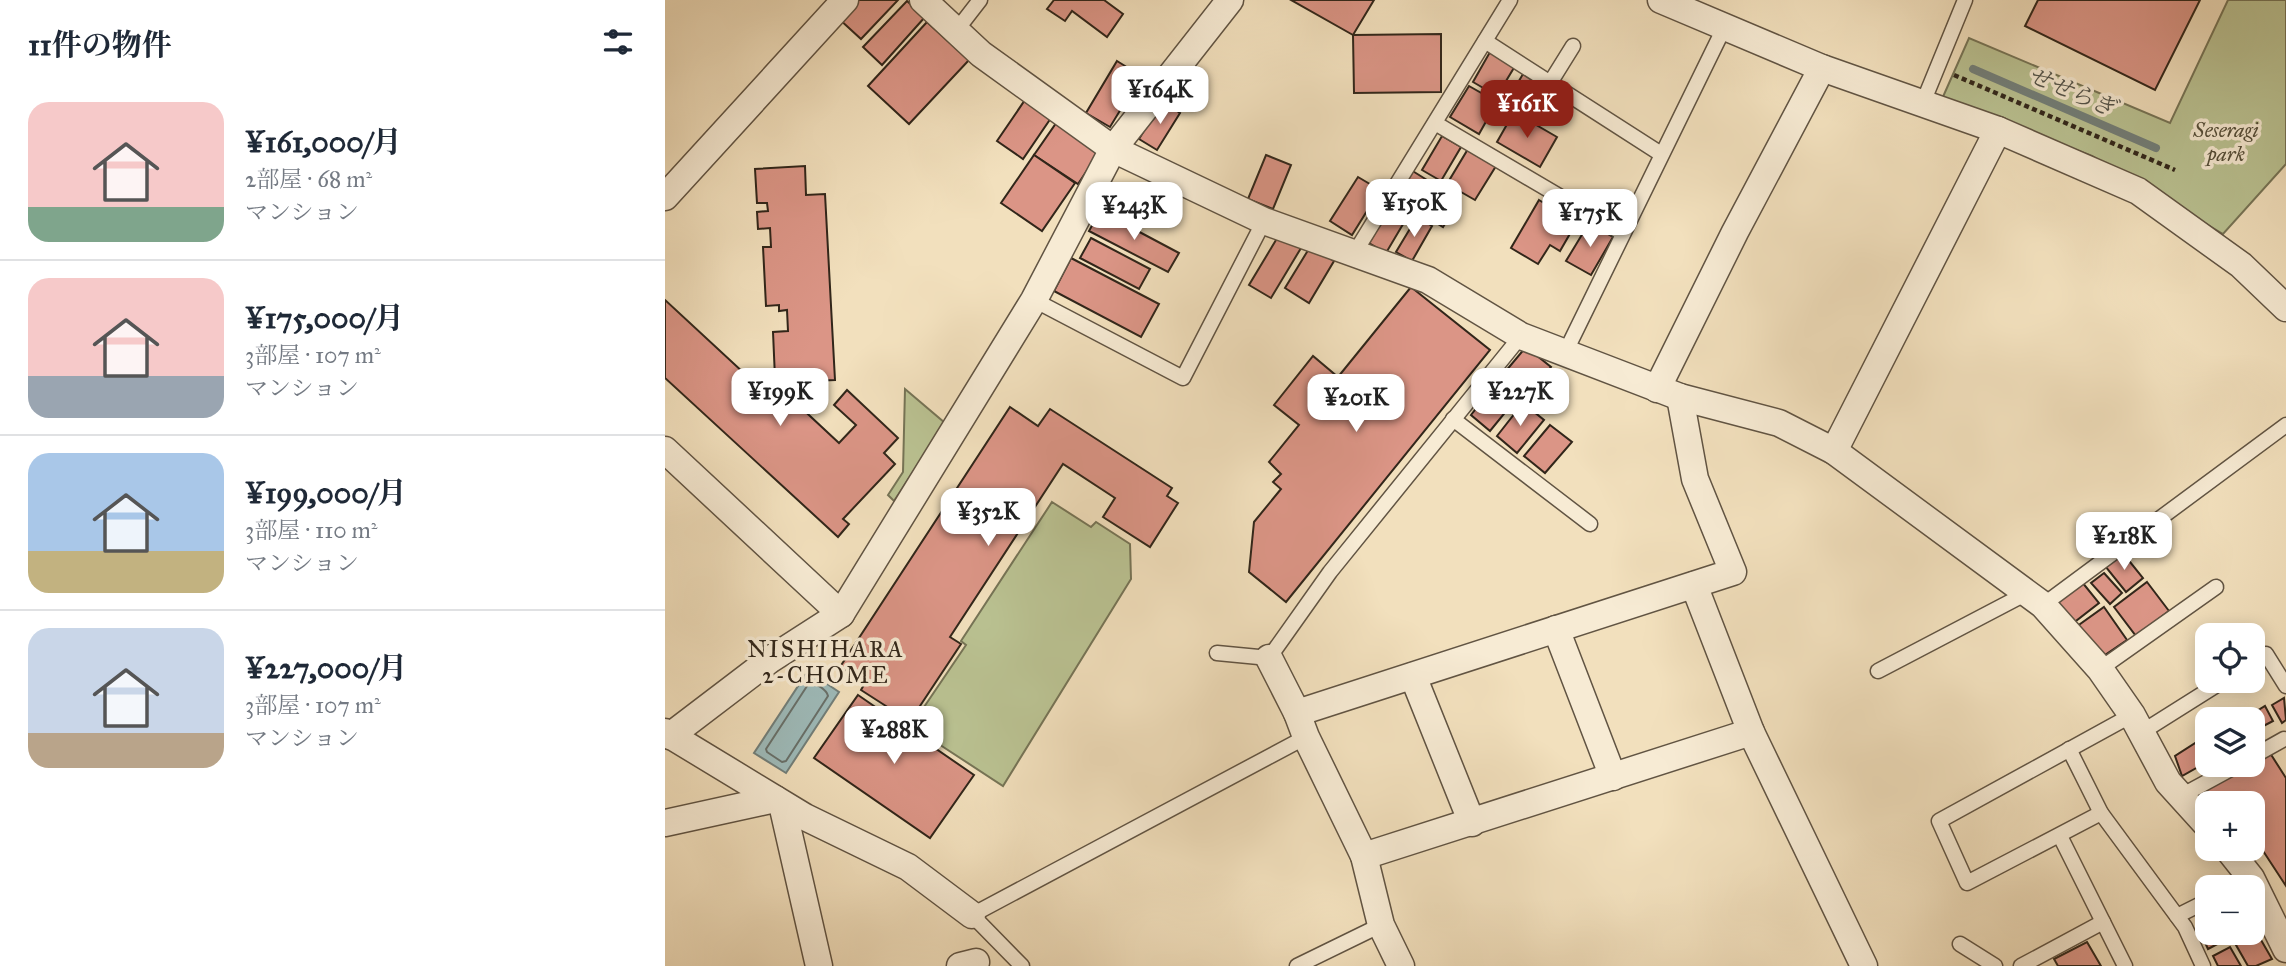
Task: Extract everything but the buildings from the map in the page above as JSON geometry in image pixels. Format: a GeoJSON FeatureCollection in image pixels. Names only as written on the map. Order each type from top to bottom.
{"type":"FeatureCollection","features":[{"type":"Feature","properties":{"kind":"street"},"geometry":{"type":"LineString","coordinates":[[665,197],[845,0]]}},
{"type":"Feature","properties":{"kind":"street"},"geometry":{"type":"LineString","coordinates":[[922,0],[981,54],[1114,149],[1265,221],[1428,280],[1521,336],[1668,393],[1779,423],[1835,451],[2035,599],[2100,669],[2136,724],[2168,782],[2195,812]]}},
{"type":"Feature","properties":{"kind":"street"},"geometry":{"type":"LineString","coordinates":[[972,915],[908,867],[779,801],[668,734],[771,659],[841,614],[1034,300],[1114,149],[1230,0]]}},
{"type":"Feature","properties":{"kind":"street"},"geometry":{"type":"LineString","coordinates":[[1661,0],[1822,68],[1999,130],[2138,191],[2241,265],[2286,308]]}},
{"type":"Feature","properties":{"kind":"street"},"geometry":{"type":"LineString","coordinates":[[1302,725],[1413,676],[1733,572],[1695,479],[1668,393],[1735,232],[1822,68]]}},
{"type":"Feature","properties":{"kind":"street"},"geometry":{"type":"LineString","coordinates":[[1835,451],[1999,130]]}},
{"type":"Feature","properties":{"kind":"street"},"geometry":{"type":"LineString","coordinates":[[665,450],[841,614]]}},
{"type":"Feature","properties":{"kind":"street"},"geometry":{"type":"LineString","coordinates":[[1694,585],[1751,732],[1864,966]]}},
{"type":"Feature","properties":{"kind":"street"},"geometry":{"type":"LineString","coordinates":[[1556,629],[1613,777]]}},
{"type":"Feature","properties":{"kind":"street"},"geometry":{"type":"LineString","coordinates":[[1269,658],[1364,856],[1381,925],[1401,966]]}},
{"type":"Feature","properties":{"kind":"street"},"geometry":{"type":"LineString","coordinates":[[1413,676],[1472,823]]}},
{"type":"Feature","properties":{"kind":"street"},"geometry":{"type":"LineString","coordinates":[[1364,856],[1751,732]]}},
{"type":"Feature","properties":{"kind":"street"},"geometry":{"type":"LineString","coordinates":[[665,823],[779,801]]}},
{"type":"Feature","properties":{"kind":"street"},"geometry":{"type":"LineString","coordinates":[[779,801],[819,966]]}},
{"type":"Feature","properties":{"kind":"street"},"geometry":{"type":"LineString","coordinates":[[2235,861],[2286,949]]}},
{"type":"Feature","properties":{"kind":"lane"},"geometry":{"type":"LineString","coordinates":[[956,31],[980,0]]}},
{"type":"Feature","properties":{"kind":"lane"},"geometry":{"type":"LineString","coordinates":[[1354,254],[1510,0]]}},
{"type":"Feature","properties":{"kind":"lane"},"geometry":{"type":"LineString","coordinates":[[1922,104],[1965,0]]}},
{"type":"Feature","properties":{"kind":"lane"},"geometry":{"type":"LineString","coordinates":[[1565,353],[1724,28]]}},
{"type":"Feature","properties":{"kind":"lane"},"geometry":{"type":"LineString","coordinates":[[1485,41],[1661,154]]}},
{"type":"Feature","properties":{"kind":"lane"},"geometry":{"type":"LineString","coordinates":[[1550,83],[1573,46]]}},
{"type":"Feature","properties":{"kind":"lane"},"geometry":{"type":"LineString","coordinates":[[1434,123],[1622,233]]}},
{"type":"Feature","properties":{"kind":"lane"},"geometry":{"type":"LineString","coordinates":[[1034,300],[1183,378],[1265,221]]}},
{"type":"Feature","properties":{"kind":"lane"},"geometry":{"type":"LineString","coordinates":[[1217,653],[1269,658],[1330,572],[1521,336]]}},
{"type":"Feature","properties":{"kind":"lane"},"geometry":{"type":"LineString","coordinates":[[1453,419],[1590,524]]}},
{"type":"Feature","properties":{"kind":"lane"},"geometry":{"type":"LineString","coordinates":[[1878,671],[2035,599],[2286,425]]}},
{"type":"Feature","properties":{"kind":"lane"},"geometry":{"type":"LineString","coordinates":[[2100,669],[2216,587]]}},
{"type":"Feature","properties":{"kind":"lane"},"geometry":{"type":"LineString","coordinates":[[2265,655],[2286,686]]}},
{"type":"Feature","properties":{"kind":"lane"},"geometry":{"type":"LineString","coordinates":[[2101,813],[1967,883],[1939,821],[2069,750],[2136,724],[2199,693]]}},
{"type":"Feature","properties":{"kind":"lane"},"geometry":{"type":"LineString","coordinates":[[1022,966],[972,915],[1302,725]]}},
{"type":"Feature","properties":{"kind":"lane"},"geometry":{"type":"LineString","coordinates":[[2265,750],[2284,739]]}},
{"type":"Feature","properties":{"kind":"lane"},"geometry":{"type":"LineString","coordinates":[[2069,750],[2101,813],[2185,927],[2203,966]]}},
{"type":"Feature","properties":{"kind":"lane"},"geometry":{"type":"LineString","coordinates":[[2181,796],[2216,777]]}},
{"type":"Feature","properties":{"kind":"lane"},"geometry":{"type":"LineString","coordinates":[[2060,836],[2125,966]]}},
{"type":"Feature","properties":{"kind":"lane"},"geometry":{"type":"LineString","coordinates":[[2177,916],[2195,907]]}},
{"type":"Feature","properties":{"kind":"lane"},"geometry":{"type":"LineString","coordinates":[[2021,966],[2103,922]]}},
{"type":"Feature","properties":{"kind":"lane"},"geometry":{"type":"LineString","coordinates":[[1297,966],[1381,925]]}},
{"type":"Feature","properties":{"kind":"lane"},"geometry":{"type":"LineString","coordinates":[[1960,944],[1996,966]]}},
{"type":"Feature","properties":{"kind":"path"},"geometry":{"type":"LineString","coordinates":[[1937,68],[2175,170]]}},
{"type":"Feature","properties":{"kind":"green space","name":"Seseragi park"},"geometry":{"type":"Polygon","coordinates":[[[2228,0],[2286,0],[2286,164],[2223,234],[2092,156],[1942,99],[1969,38],[2170,123],[2228,0]]]}},
{"type":"Feature","properties":{"kind":"green space"},"geometry":{"type":"Polygon","coordinates":[[[905,389],[945,423],[894,501],[888,495],[903,472],[905,389]]]}},
{"type":"Feature","properties":{"kind":"green space"},"geometry":{"type":"Polygon","coordinates":[[[1052,502],[1091,527],[1096,522],[1130,544],[1131,579],[1003,786],[931,739],[939,726],[920,713],[966,645],[961,641],[1052,502]]]}},
{"type":"Feature","properties":{"kind":"water"},"geometry":{"type":"Polygon","coordinates":[[[808,671],[839,692],[786,773],[754,753],[808,671]]]}},
{"type":"Feature","properties":{"kind":"waterway","name":"せせらぎ"},"geometry":{"type":"LineString","coordinates":[[1973,69],[2156,148]]}},
{"type":"Feature","properties":{"kind":"district","name":"NISHIHARA 2-CHOME"},"geometry":{"type":"Point","coordinates":[826,662]}}]}
